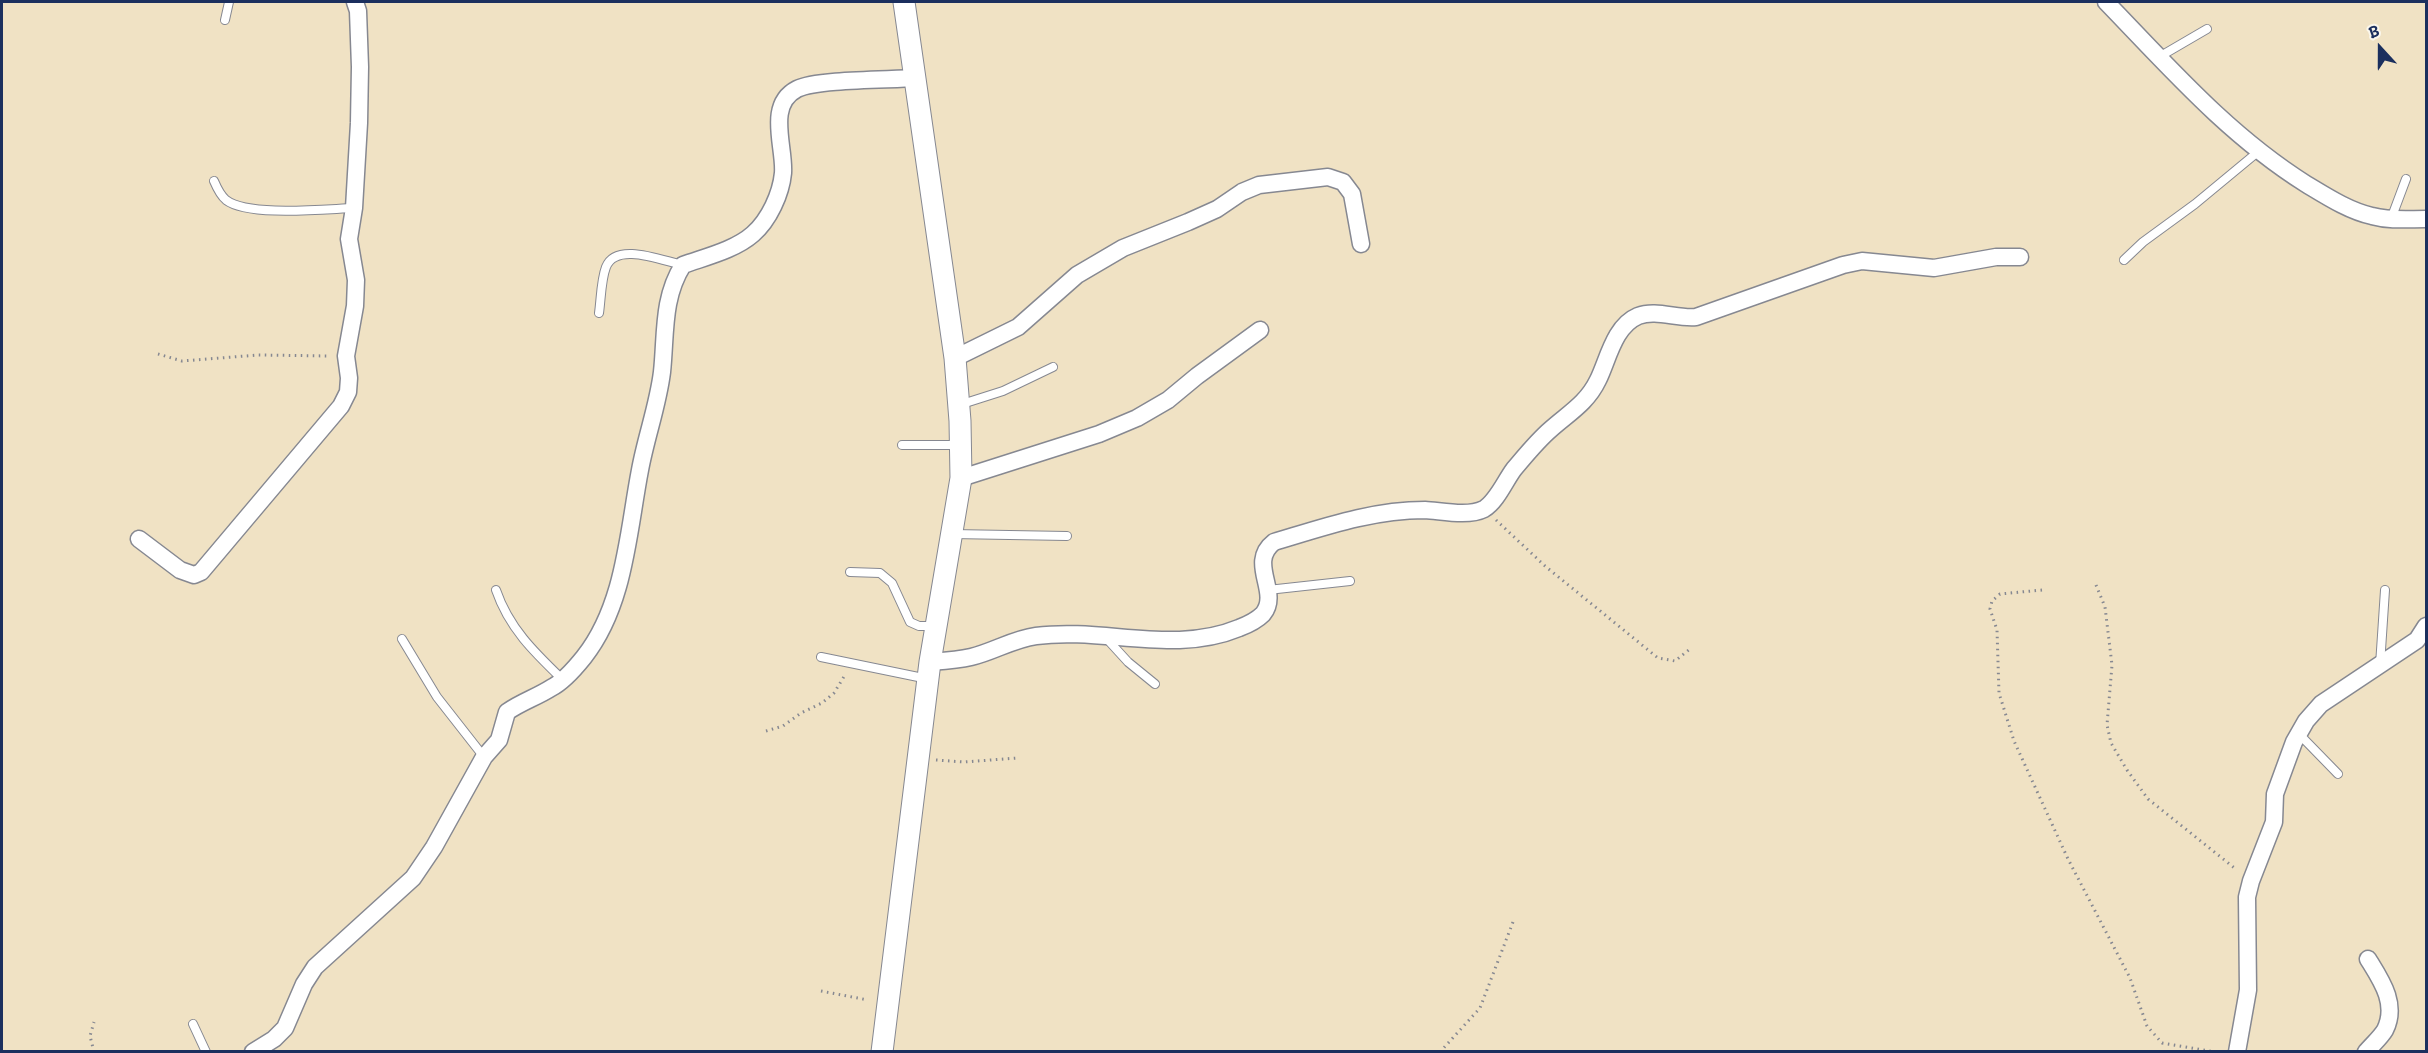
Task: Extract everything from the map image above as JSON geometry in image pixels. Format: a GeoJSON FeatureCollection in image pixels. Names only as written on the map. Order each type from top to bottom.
{"type":"FeatureCollection","features":[{"type":"Feature","properties":{"kind":"street"},"geometry":{"type":"LineString","coordinates":[[139,539],[180,570],[194,575],[201,572],[341,406],[348,385],[346,356],[355,306],[356,280],[349,239],[354,208],[360,67],[358,11],[355,2]]}},
{"type":"Feature","properties":{"kind":"street"},"geometry":{"type":"LineString","coordinates":[[882,1052],[929,671],[960,478],[959,405],[955,358],[904,2]]}},
{"type":"Feature","properties":{"kind":"street"},"geometry":{"type":"LineString","coordinates":[[2106,2],[2219,119],[2259,151],[2327,197],[2369,216],[2391,220],[2427,219]]}},
{"type":"Feature","properties":{"kind":"street"},"geometry":{"type":"LineString","coordinates":[[253,1052],[274,1039],[285,1028],[304,984],[315,967],[413,878],[434,847],[484,757],[499,740],[507,712],[553,688],[583,659],[594,643],[608,613],[623,568],[640,469],[658,392],[664,326],[671,289],[683,266],[745,239],[753,234],[766,218],[781,188],[783,171],[779,122],[783,105],[790,94],[799,88],[817,84],[915,78]]}},
{"type":"Feature","properties":{"kind":"street"},"geometry":{"type":"LineString","coordinates":[[955,358],[1018,327],[1077,275],[1123,248],[1217,209],[1242,192],[1259,185],[1328,177],[1342,182],[1352,194],[1361,244]]}},
{"type":"Feature","properties":{"kind":"street"},"geometry":{"type":"LineString","coordinates":[[929,671],[1036,636],[1194,640],[1226,633],[1249,624],[1263,613],[1269,598],[1263,561],[1265,549],[1274,542],[1371,514],[1424,510],[1470,513],[1484,509],[1537,441],[1580,408],[1591,394],[1625,324],[1636,316],[1650,312],[1685,318],[1696,317],[1843,265],[1862,261],[1934,268],[1996,257],[2020,257]]}},
{"type":"Feature","properties":{"kind":"street"},"geometry":{"type":"LineString","coordinates":[[960,478],[1099,434],[1137,417],[1168,400],[1260,330]]}},
{"type":"Feature","properties":{"kind":"street"},"geometry":{"type":"LineString","coordinates":[[2236,1052],[2248,990],[2247,897],[2274,822],[2275,794],[2299,734],[2306,721],[2321,704],[2417,640],[2427,626]]}},
{"type":"Feature","properties":{"kind":"street"},"geometry":{"type":"LineString","coordinates":[[2366,1052],[2385,1029],[2390,1005],[2384,986],[2368,959]]}},
{"type":"Feature","properties":{"kind":"lane"},"geometry":{"type":"LineString","coordinates":[[225,20],[230,2]]}},
{"type":"Feature","properties":{"kind":"lane"},"geometry":{"type":"LineString","coordinates":[[2159,57],[2207,29]]}},
{"type":"Feature","properties":{"kind":"lane"},"geometry":{"type":"LineString","coordinates":[[2124,260],[2143,242],[2195,204],[2259,151]]}},
{"type":"Feature","properties":{"kind":"lane"},"geometry":{"type":"LineString","coordinates":[[2391,220],[2406,179]]}},
{"type":"Feature","properties":{"kind":"lane"},"geometry":{"type":"LineString","coordinates":[[214,181],[221,195],[228,202],[246,209],[354,208]]}},
{"type":"Feature","properties":{"kind":"lane"},"geometry":{"type":"LineString","coordinates":[[599,313],[605,268],[614,256],[626,252],[683,266]]}},
{"type":"Feature","properties":{"kind":"lane"},"geometry":{"type":"LineString","coordinates":[[959,405],[1003,391],[1053,367]]}},
{"type":"Feature","properties":{"kind":"lane"},"geometry":{"type":"LineString","coordinates":[[902,445],[960,445]]}},
{"type":"Feature","properties":{"kind":"lane"},"geometry":{"type":"LineString","coordinates":[[951,534],[1067,536]]}},
{"type":"Feature","properties":{"kind":"lane"},"geometry":{"type":"LineString","coordinates":[[850,572],[880,573],[892,582],[910,622],[919,626],[936,626]]}},
{"type":"Feature","properties":{"kind":"lane"},"geometry":{"type":"LineString","coordinates":[[1268,590],[1350,581]]}},
{"type":"Feature","properties":{"kind":"lane"},"geometry":{"type":"LineString","coordinates":[[496,590],[512,626],[562,679]]}},
{"type":"Feature","properties":{"kind":"lane"},"geometry":{"type":"LineString","coordinates":[[2379,665],[2385,590]]}},
{"type":"Feature","properties":{"kind":"lane"},"geometry":{"type":"LineString","coordinates":[[1104,636],[1128,662],[1155,684]]}},
{"type":"Feature","properties":{"kind":"lane"},"geometry":{"type":"LineString","coordinates":[[402,639],[437,697],[484,757]]}},
{"type":"Feature","properties":{"kind":"lane"},"geometry":{"type":"LineString","coordinates":[[821,657],[853,664],[929,671]]}},
{"type":"Feature","properties":{"kind":"lane"},"geometry":{"type":"LineString","coordinates":[[2299,734],[2338,774]]}},
{"type":"Feature","properties":{"kind":"lane"},"geometry":{"type":"LineString","coordinates":[[193,1024],[207,1052]]}},
{"type":"Feature","properties":{"kind":"path"},"geometry":{"type":"LineString","coordinates":[[158,354],[182,361],[258,355],[346,356]]}},
{"type":"Feature","properties":{"kind":"path"},"geometry":{"type":"LineString","coordinates":[[1484,509],[1545,566],[1658,658],[1676,661],[1690,649]]}},
{"type":"Feature","properties":{"kind":"path"},"geometry":{"type":"LineString","coordinates":[[2097,585],[2105,608],[2112,664],[2107,725],[2111,743],[2127,771],[2148,799],[2251,881]]}},
{"type":"Feature","properties":{"kind":"path"},"geometry":{"type":"LineString","coordinates":[[2042,590],[2000,594],[1992,601],[1990,609],[1997,630],[2000,693],[2014,741],[2068,859],[2130,978],[2146,1026],[2162,1043],[2215,1052]]}},
{"type":"Feature","properties":{"kind":"path"},"geometry":{"type":"LineString","coordinates":[[766,731],[783,726],[801,713],[822,703],[834,693],[853,664]]}},
{"type":"Feature","properties":{"kind":"path"},"geometry":{"type":"LineString","coordinates":[[919,757],[948,762],[1017,758]]}},
{"type":"Feature","properties":{"kind":"path"},"geometry":{"type":"LineString","coordinates":[[1440,1052],[1480,1008],[1513,922]]}},
{"type":"Feature","properties":{"kind":"path"},"geometry":{"type":"LineString","coordinates":[[821,990],[888,1004]]}},
{"type":"Feature","properties":{"kind":"path"},"geometry":{"type":"LineString","coordinates":[[94,1022],[90,1036],[94,1052]]}}]}
